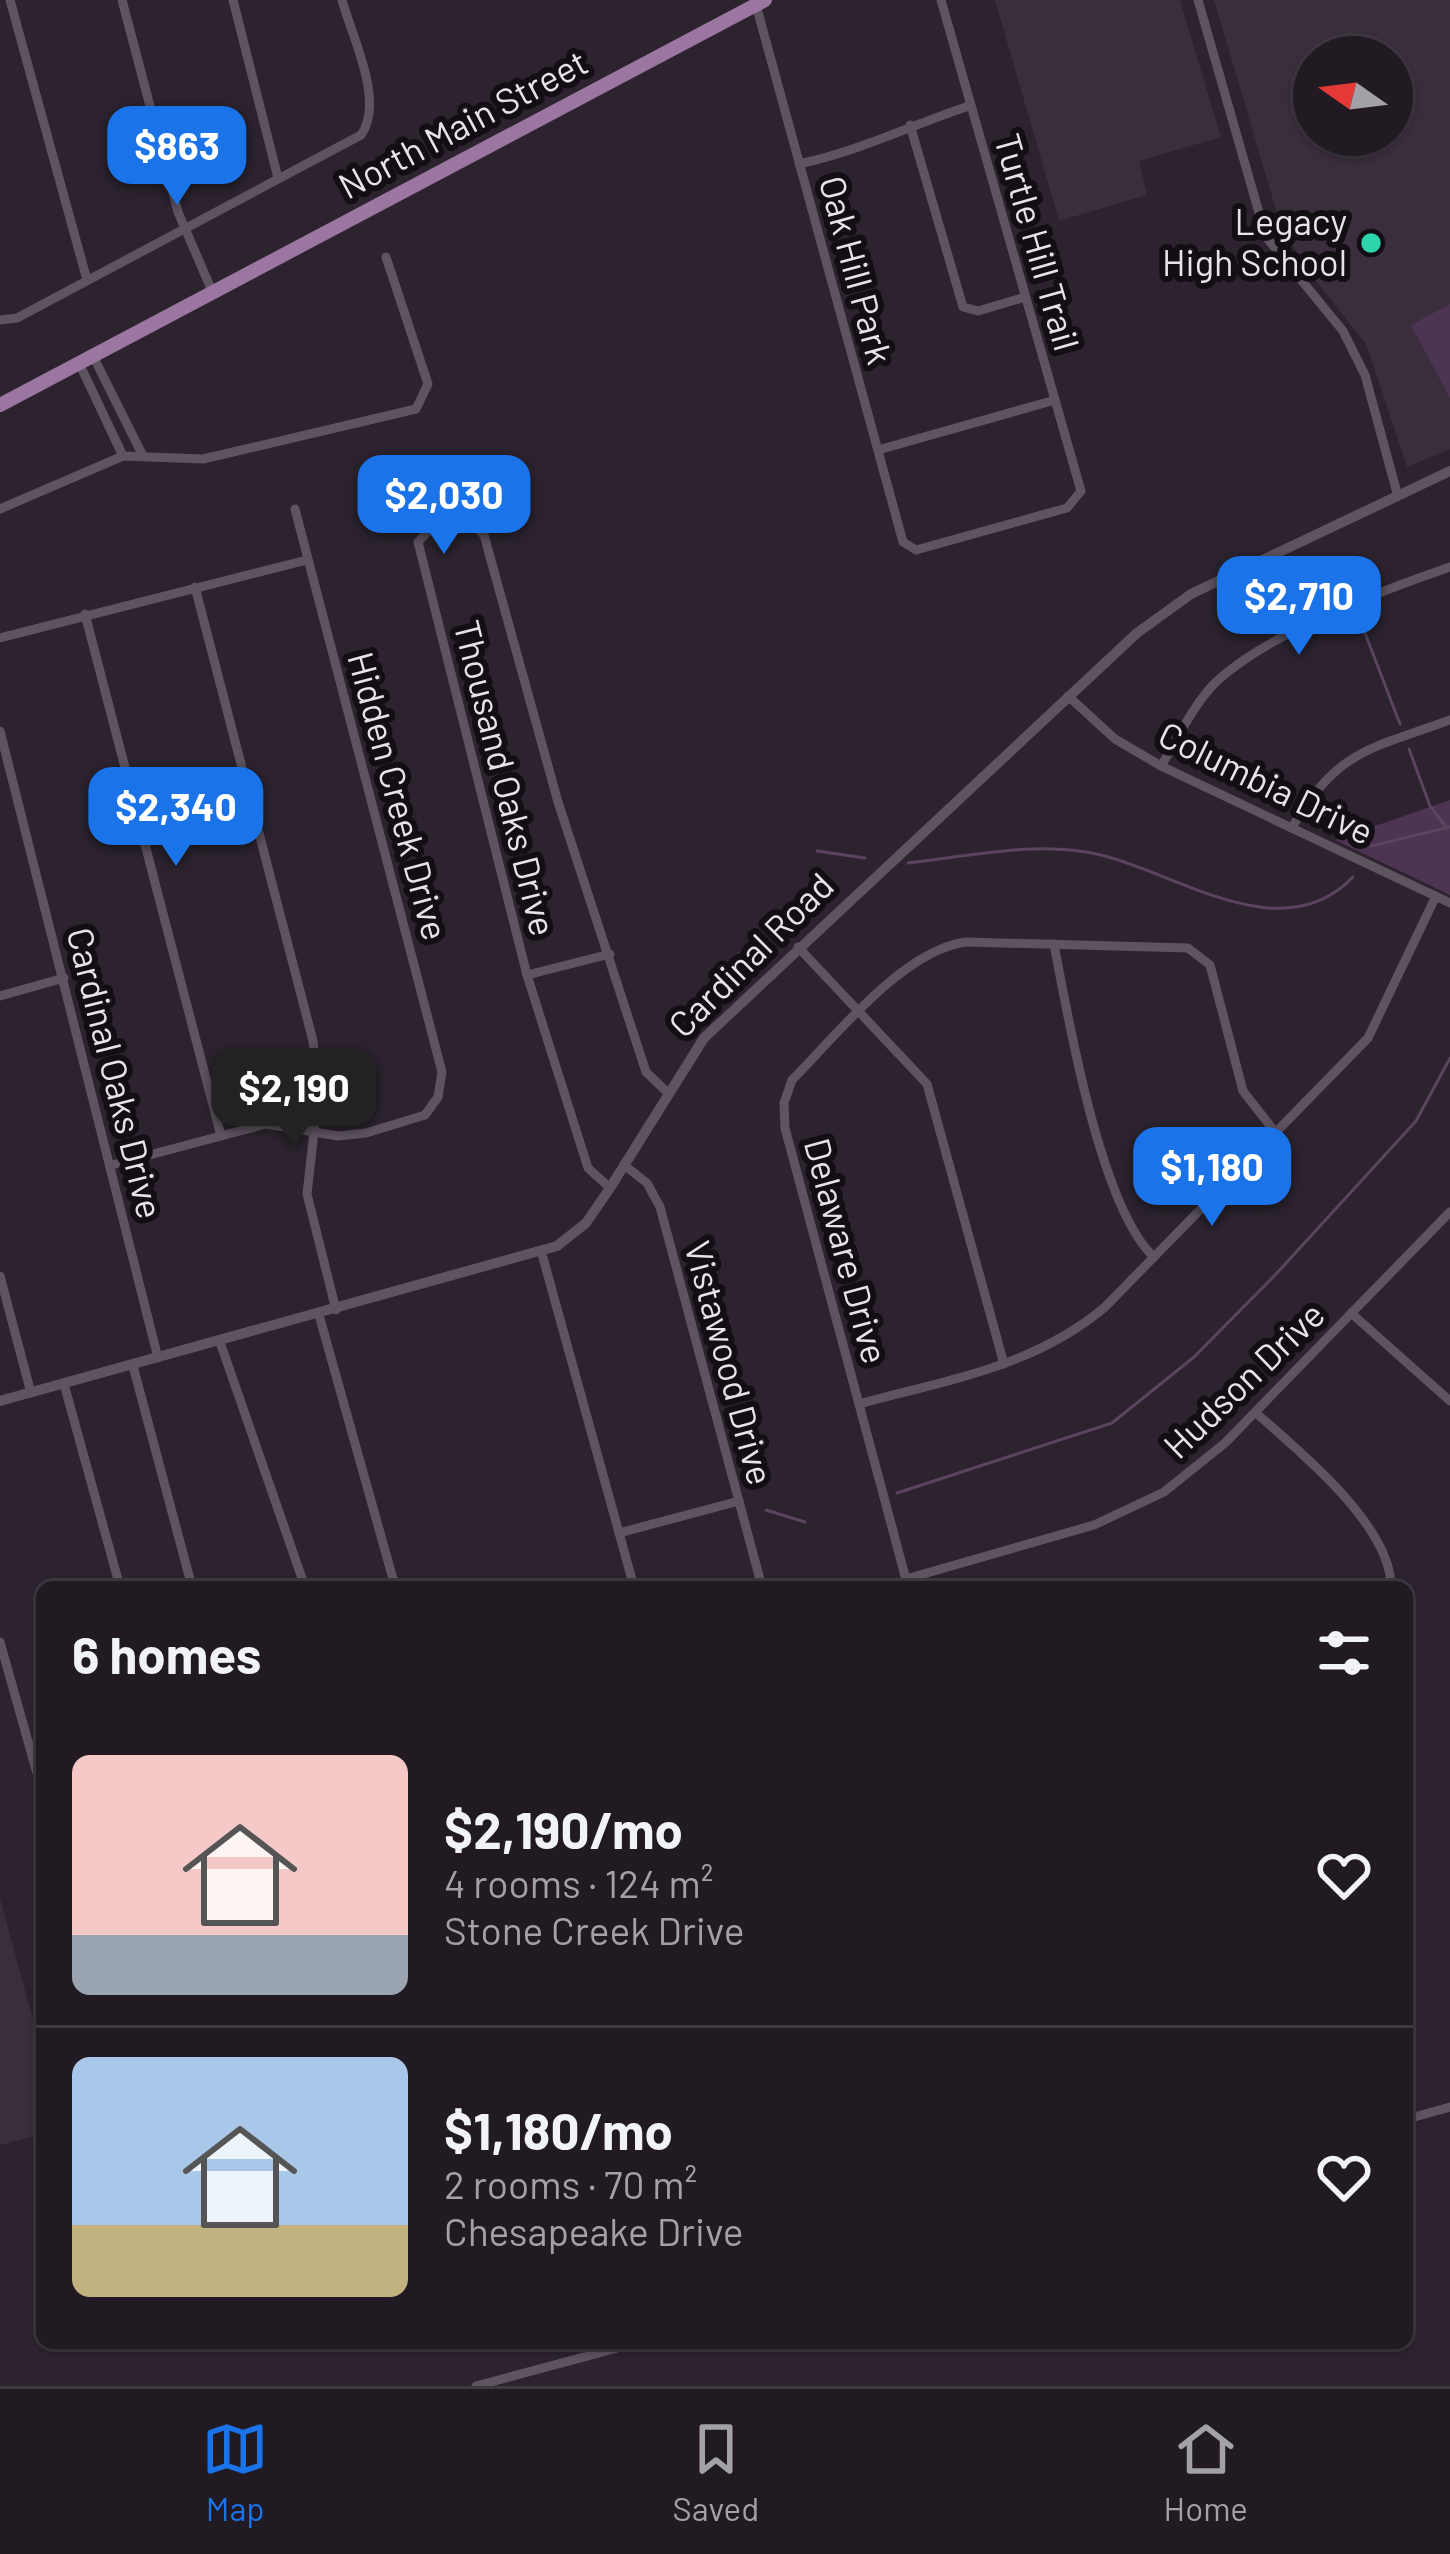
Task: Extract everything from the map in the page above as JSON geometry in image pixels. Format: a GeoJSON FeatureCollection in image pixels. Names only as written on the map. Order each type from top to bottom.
{"type":"FeatureCollection","features":[{"type":"Feature","properties":{"kind":"main road","name":"North Main Street"},"geometry":{"type":"LineString","coordinates":[[0,405],[760,2]]}},
{"type":"Feature","properties":{"kind":"street"},"geometry":{"type":"LineString","coordinates":[[10,0],[87,280]]}},
{"type":"Feature","properties":{"kind":"street"},"geometry":{"type":"LineString","coordinates":[[122,0],[186,229],[212,291]]}},
{"type":"Feature","properties":{"kind":"street"},"geometry":{"type":"LineString","coordinates":[[233,0],[278,178]]}},
{"type":"Feature","properties":{"kind":"street"},"geometry":{"type":"LineString","coordinates":[[0,320],[17,318],[362,135],[371,116],[342,0]]}},
{"type":"Feature","properties":{"kind":"street","name":"Turtle Hill Trail"},"geometry":{"type":"LineString","coordinates":[[908,548],[927,548],[1067,508],[1079,499],[941,0]]}},
{"type":"Feature","properties":{"kind":"street"},"geometry":{"type":"LineString","coordinates":[[1198,0],[1266,237],[1343,332],[1365,375],[1396,493]]}},
{"type":"Feature","properties":{"kind":"street","name":"Oak Hill Park"},"geometry":{"type":"LineString","coordinates":[[760,2],[799,164],[908,548]]}},
{"type":"Feature","properties":{"kind":"street"},"geometry":{"type":"LineString","coordinates":[[799,164],[865,149],[910,125],[969,106]]}},
{"type":"Feature","properties":{"kind":"street"},"geometry":{"type":"LineString","coordinates":[[910,125],[963,307],[978,310],[1025,297]]}},
{"type":"Feature","properties":{"kind":"street"},"geometry":{"type":"LineString","coordinates":[[0,509],[123,456],[202,459],[416,409],[428,384],[386,256]]}},
{"type":"Feature","properties":{"kind":"street"},"geometry":{"type":"LineString","coordinates":[[86,360],[118,406],[142,454]]}},
{"type":"Feature","properties":{"kind":"street"},"geometry":{"type":"LineString","coordinates":[[86,360],[123,456]]}},
{"type":"Feature","properties":{"kind":"street"},"geometry":{"type":"LineString","coordinates":[[878,451],[1055,400]]}},
{"type":"Feature","properties":{"kind":"street"},"geometry":{"type":"LineString","coordinates":[[104,413],[118,406]]}},
{"type":"Feature","properties":{"kind":"street","name":"Cardinal Road"},"geometry":{"type":"LineString","coordinates":[[0,1401],[542,1254],[573,1235],[610,1188],[704,1038],[1068,696],[1174,604],[1396,493],[1450,471]]}},
{"type":"Feature","properties":{"kind":"street","name":"Hidden Creek Drive"},"geometry":{"type":"LineString","coordinates":[[295,509],[442,1072],[438,1097],[425,1115],[366,1133],[338,1136],[312,1130]]}},
{"type":"Feature","properties":{"kind":"street","name":"Thousand Oaks Drive"},"geometry":{"type":"LineString","coordinates":[[610,1188],[588,1168],[527,975],[418,542],[436,522],[454,516],[467,518],[484,535],[558,802],[649,1081],[668,1093]]}},
{"type":"Feature","properties":{"kind":"street"},"geometry":{"type":"LineString","coordinates":[[0,638],[307,560]]}},
{"type":"Feature","properties":{"kind":"street"},"geometry":{"type":"LineString","coordinates":[[1161,766],[1214,683],[1244,660],[1385,590],[1450,567]]}},
{"type":"Feature","properties":{"kind":"street"},"geometry":{"type":"LineString","coordinates":[[195,587],[313,1041],[318,1096],[307,1194],[336,1310]]}},
{"type":"Feature","properties":{"kind":"street"},"geometry":{"type":"LineString","coordinates":[[85,614],[221,1136]]}},
{"type":"Feature","properties":{"kind":"street","name":"Columbia Drive"},"geometry":{"type":"LineString","coordinates":[[1068,696],[1115,739],[1161,766],[1450,903]]}},
{"type":"Feature","properties":{"kind":"street"},"geometry":{"type":"LineString","coordinates":[[1293,826],[1320,779],[1358,754],[1450,720]]}},
{"type":"Feature","properties":{"kind":"street","name":"Cardinal Oaks Drive"},"geometry":{"type":"LineString","coordinates":[[0,731],[158,1358]]}},
{"type":"Feature","properties":{"kind":"street"},"geometry":{"type":"LineString","coordinates":[[859,1404],[1004,1364],[1066,1340],[1368,1038],[1436,896]]}},
{"type":"Feature","properties":{"kind":"street"},"geometry":{"type":"LineString","coordinates":[[1054,944],[1114,1188],[1132,1232],[1154,1257]]}},
{"type":"Feature","properties":{"kind":"street"},"geometry":{"type":"LineString","coordinates":[[798,947],[927,1084],[1004,1364]]}},
{"type":"Feature","properties":{"kind":"street","name":"Delaware Drive"},"geometry":{"type":"LineString","coordinates":[[906,1581],[783,1116],[792,1081],[860,1012],[940,947],[1188,948],[1203,954],[1210,964],[1243,1091],[1276,1132]]}},
{"type":"Feature","properties":{"kind":"street","name":"Thousand Oaks Drive"},"geometry":{"type":"LineString","coordinates":[[527,975],[610,954]]}},
{"type":"Feature","properties":{"kind":"street"},"geometry":{"type":"LineString","coordinates":[[0,996],[64,978]]}},
{"type":"Feature","properties":{"kind":"street"},"geometry":{"type":"LineString","coordinates":[[112,1165],[266,1124],[312,1130]]}},
{"type":"Feature","properties":{"kind":"street","name":"Vistawood Drive"},"geometry":{"type":"LineString","coordinates":[[624,1165],[646,1183],[660,1208],[760,1581]]}},
{"type":"Feature","properties":{"kind":"street","name":"Hudson Drive"},"geometry":{"type":"LineString","coordinates":[[913,1581],[1130,1510],[1195,1469],[1450,1212]]}},
{"type":"Feature","properties":{"kind":"street"},"geometry":{"type":"LineString","coordinates":[[542,1254],[632,1581]]}},
{"type":"Feature","properties":{"kind":"street"},"geometry":{"type":"LineString","coordinates":[[0,1276],[31,1393]]}},
{"type":"Feature","properties":{"kind":"street"},"geometry":{"type":"LineString","coordinates":[[1351,1312],[1450,1401]]}},
{"type":"Feature","properties":{"kind":"street"},"geometry":{"type":"LineString","coordinates":[[320,1315],[395,1581]]}},
{"type":"Feature","properties":{"kind":"street"},"geometry":{"type":"LineString","coordinates":[[220,1342],[303,1581]]}},
{"type":"Feature","properties":{"kind":"street"},"geometry":{"type":"LineString","coordinates":[[133,1366],[190,1581]]}},
{"type":"Feature","properties":{"kind":"street"},"geometry":{"type":"LineString","coordinates":[[64,1384],[118,1581]]}},
{"type":"Feature","properties":{"kind":"street"},"geometry":{"type":"LineString","coordinates":[[1256,1412],[1365,1523],[1382,1553],[1389,1581]]}},
{"type":"Feature","properties":{"kind":"street"},"geometry":{"type":"LineString","coordinates":[[619,1533],[739,1502]]}},
{"type":"Feature","properties":{"kind":"street"},"geometry":{"type":"LineString","coordinates":[[0,1642],[36,1747]]}},
{"type":"Feature","properties":{"kind":"street"},"geometry":{"type":"LineString","coordinates":[[1413,2117],[1450,2107]]}},
{"type":"Feature","properties":{"kind":"street"},"geometry":{"type":"LineString","coordinates":[[476,2386],[614,2349]]}},
{"type":"Feature","properties":{"kind":"shaded area"},"geometry":{"type":"Polygon","coordinates":[[[995,0],[1180,0],[1221,137],[1139,161],[1147,195],[1059,221],[995,0]]]}},
{"type":"Feature","properties":{"kind":"shaded area","name":"Legacy High School"},"geometry":{"type":"Polygon","coordinates":[[[1214,0],[1450,0],[1450,449],[1407,467],[1366,344],[1305,267],[1279,220],[1214,0]]]}},
{"type":"Feature","properties":{"kind":"shaded area"},"geometry":{"type":"Polygon","coordinates":[[[1450,304],[1450,398],[1411,325],[1450,304]]]}},
{"type":"Feature","properties":{"kind":"shaded area"},"geometry":{"type":"Polygon","coordinates":[[[1450,800],[1450,895],[1335,840],[1450,800]]]}},
{"type":"Feature","properties":{"kind":"shaded area"},"geometry":{"type":"Polygon","coordinates":[[[0,1898],[36,2031],[36,2136],[0,2145],[0,1898]]]}},
{"type":"Feature","properties":{"kind":"waterway"},"geometry":{"type":"LineString","coordinates":[[1360,620],[1400,724]]}},
{"type":"Feature","properties":{"kind":"waterway"},"geometry":{"type":"LineString","coordinates":[[1409,749],[1430,806],[1447,828]]}},
{"type":"Feature","properties":{"kind":"waterway"},"geometry":{"type":"LineString","coordinates":[[1371,846],[1450,827]]}},
{"type":"Feature","properties":{"kind":"waterway"},"geometry":{"type":"LineString","coordinates":[[817,851],[865,858]]}},
{"type":"Feature","properties":{"kind":"waterway"},"geometry":{"type":"LineString","coordinates":[[908,863],[1005,851],[1077,851],[1262,907],[1294,907],[1325,898],[1353,877]]}},
{"type":"Feature","properties":{"kind":"waterway"},"geometry":{"type":"LineString","coordinates":[[897,1493],[1112,1423],[1194,1357],[1277,1273],[1416,1121],[1450,1058]]}},
{"type":"Feature","properties":{"kind":"waterway"},"geometry":{"type":"LineString","coordinates":[[766,1510],[805,1522]]}},
{"type":"Feature","properties":{"kind":"place","name":"Legacy High School"},"geometry":{"type":"Point","coordinates":[1371,243]}}]}
